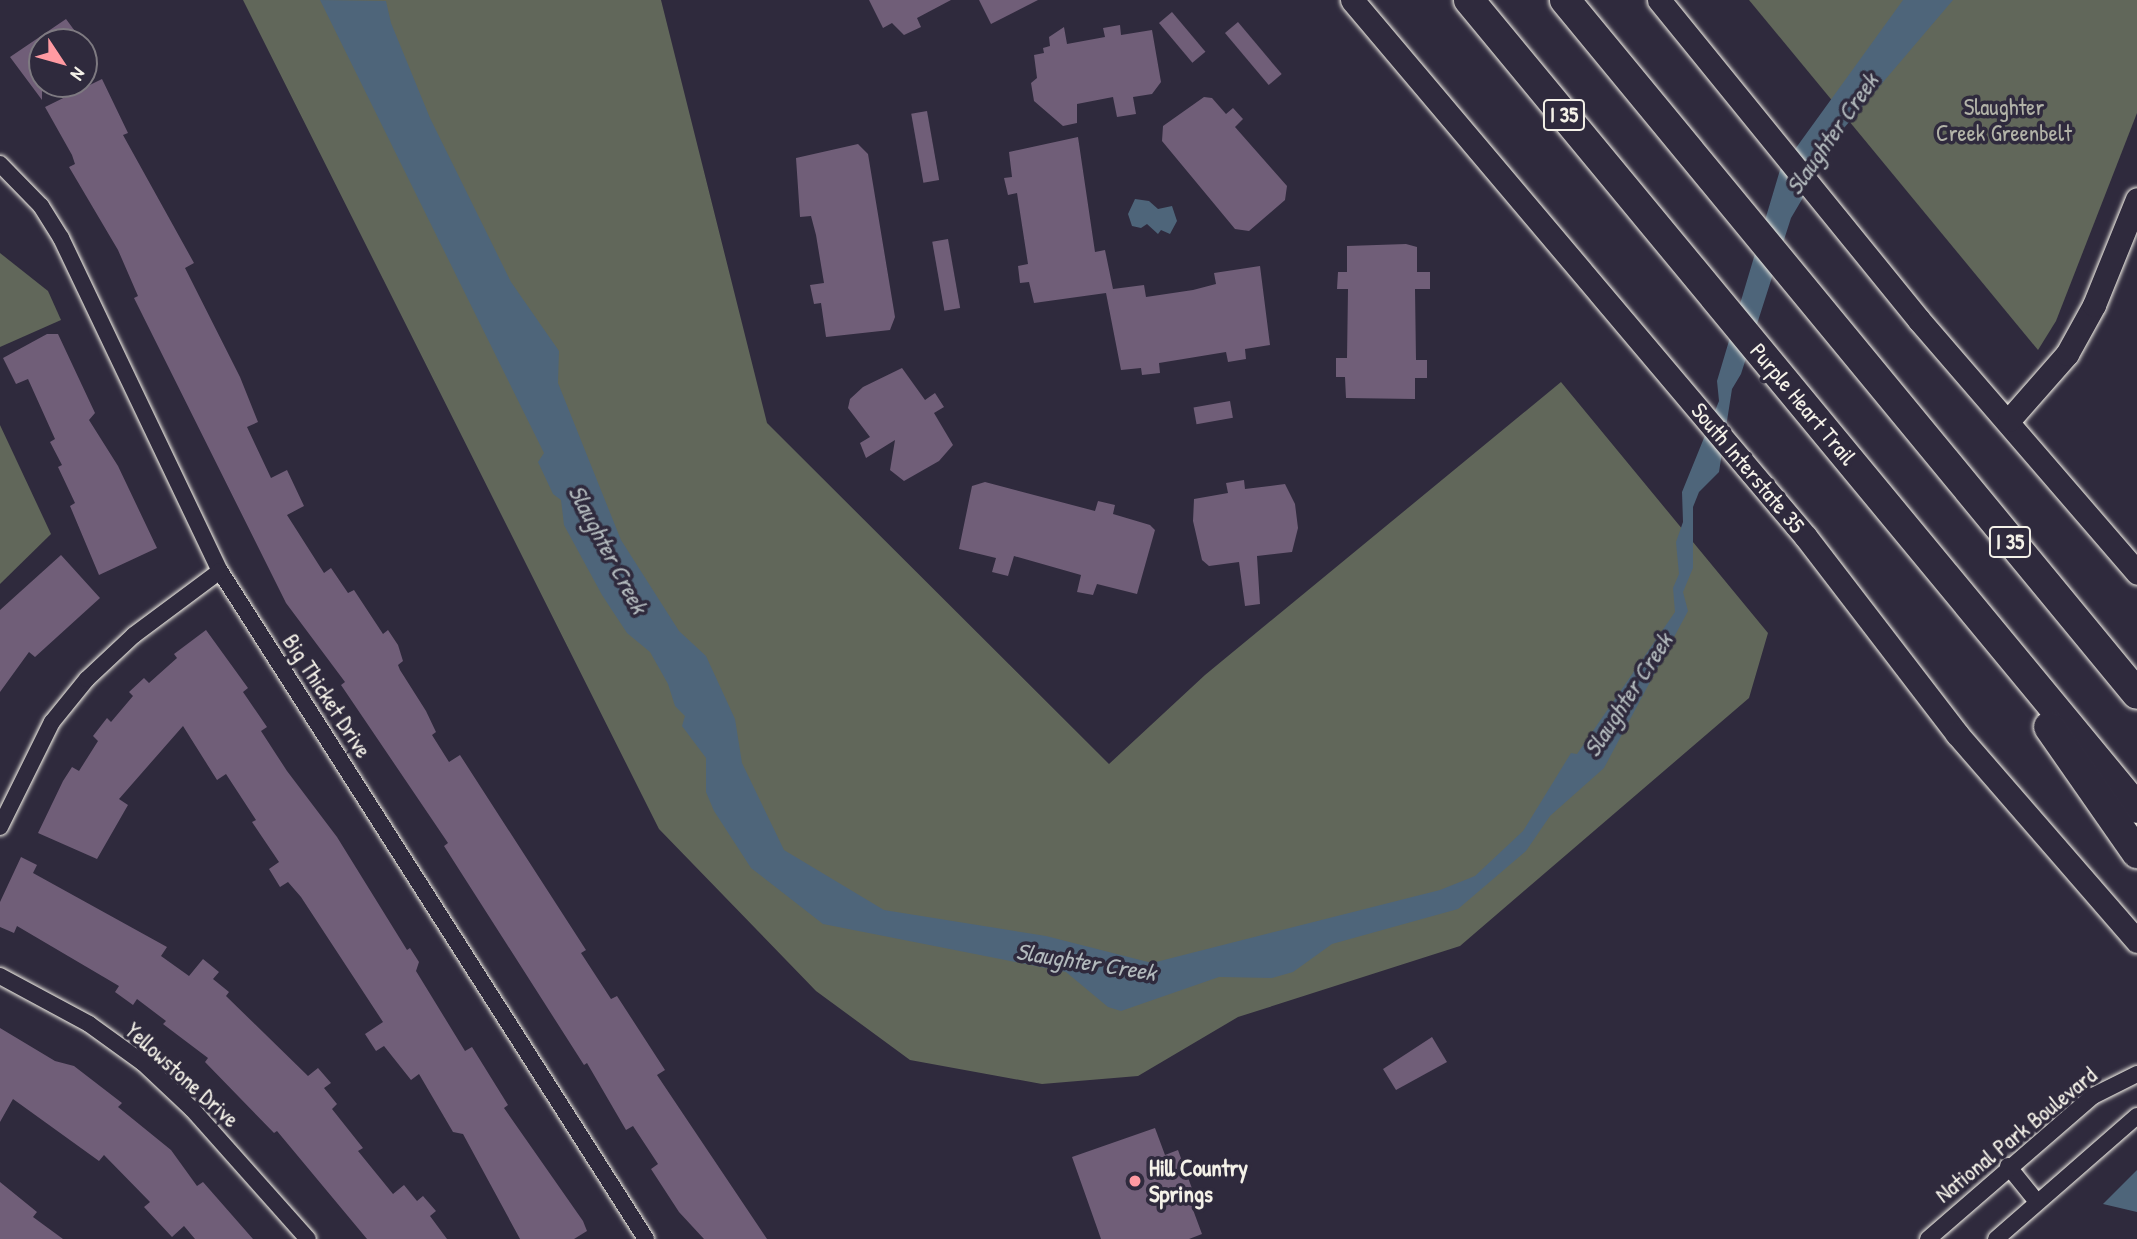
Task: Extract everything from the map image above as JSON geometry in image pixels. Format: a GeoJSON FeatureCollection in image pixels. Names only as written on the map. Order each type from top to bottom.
{"type":"FeatureCollection","features":[{"type":"Feature","properties":{"kind":"highway","name":"Purple Heart Trail"},"geometry":{"type":"LineString","coordinates":[[1469,0],[2137,808]]}},
{"type":"Feature","properties":{"kind":"highway","name":"I 35"},"geometry":{"type":"LineString","coordinates":[[1565,0],[2137,694]]}},
{"type":"Feature","properties":{"kind":"highway"},"geometry":{"type":"LineString","coordinates":[[1959,593],[2137,853]]}},
{"type":"Feature","properties":{"kind":"main road","name":"South Interstate 35"},"geometry":{"type":"LineString","coordinates":[[1352,0],[1806,537],[1956,734],[2137,941]]}},
{"type":"Feature","properties":{"kind":"main road"},"geometry":{"type":"LineString","coordinates":[[1659,0],[1919,320],[2009,420],[2137,573]]}},
{"type":"Feature","properties":{"kind":"main road"},"geometry":{"type":"LineString","coordinates":[[2009,420],[2067,354],[2094,305],[2137,199]]}},
{"type":"Feature","properties":{"kind":"street","name":"Big Thicket Drive"},"geometry":{"type":"LineString","coordinates":[[0,164],[41,206],[61,238],[220,571],[644,1238]]}},
{"type":"Feature","properties":{"kind":"street"},"geometry":{"type":"LineString","coordinates":[[0,827],[41,741],[87,679],[134,635],[220,571]]}},
{"type":"Feature","properties":{"kind":"street","name":"Yellowstone Drive"},"geometry":{"type":"LineString","coordinates":[[0,976],[89,1024],[142,1063],[192,1109],[308,1239]]}},
{"type":"Feature","properties":{"kind":"street","name":"National Park Boulevard"},"geometry":{"type":"LineString","coordinates":[[1928,1239],[2008,1166],[2092,1096],[2137,1074]]}},
{"type":"Feature","properties":{"kind":"street"},"geometry":{"type":"LineString","coordinates":[[1996,1239],[2137,1116]]}},
{"type":"Feature","properties":{"kind":"street"},"geometry":{"type":"LineString","coordinates":[[2008,1166],[2037,1202]]}},
{"type":"Feature","properties":{"kind":"green space"},"geometry":{"type":"Polygon","coordinates":[[[243,0],[661,0],[767,423],[1109,764],[1205,675],[1561,382],[1768,633],[1749,698],[1460,946],[1238,1017],[1138,1076],[1042,1084],[910,1060],[816,991],[659,829],[243,0]]]}},
{"type":"Feature","properties":{"kind":"green space","name":"Slaughter Creek Greenbelt"},"geometry":{"type":"Polygon","coordinates":[[[1749,0],[2137,0],[2137,113],[2056,321],[2038,350],[1749,0]]]}},
{"type":"Feature","properties":{"kind":"green space"},"geometry":{"type":"Polygon","coordinates":[[[0,253],[48,291],[61,320],[0,347],[0,253]]]}},
{"type":"Feature","properties":{"kind":"green space"},"geometry":{"type":"Polygon","coordinates":[[[0,425],[51,534],[0,584],[0,425]]]}},
{"type":"Feature","properties":{"kind":"water","name":"Slaughter Creek"},"geometry":{"type":"Polygon","coordinates":[[[320,0],[386,1],[391,23],[430,118],[511,282],[559,351],[558,383],[621,540],[679,631],[706,656],[735,719],[742,763],[784,850],[884,910],[1046,936],[1152,963],[1440,890],[1475,876],[1523,831],[1571,753],[1577,754],[1675,612],[1673,588],[1679,574],[1676,542],[1683,522],[1682,492],[1719,401],[1717,381],[1780,170],[1903,0],[1953,0],[1844,128],[1791,218],[1741,374],[1732,389],[1719,472],[1699,492],[1693,507],[1693,568],[1683,592],[1688,611],[1604,768],[1550,816],[1526,851],[1458,909],[1332,944],[1293,972],[1272,978],[1219,977],[1121,1011],[1108,1007],[1066,972],[823,924],[751,868],[714,811],[706,792],[706,758],[682,726],[685,716],[675,706],[668,684],[650,652],[627,633],[602,595],[564,525],[561,500],[553,494],[538,462],[544,453],[320,0]]]}},
{"type":"Feature","properties":{"kind":"water"},"geometry":{"type":"Polygon","coordinates":[[[1135,199],[1149,201],[1158,209],[1172,206],[1177,221],[1170,234],[1161,230],[1158,234],[1147,224],[1141,228],[1132,226],[1128,214],[1135,199]]]}},
{"type":"Feature","properties":{"kind":"water"},"geometry":{"type":"Polygon","coordinates":[[[2137,1170],[2137,1212],[2103,1204],[2137,1170]]]}},
{"type":"Feature","properties":{"kind":"building"},"geometry":{"type":"Polygon","coordinates":[[[869,0],[951,0],[917,18],[921,27],[904,35],[892,23],[883,28],[869,0]]]}},
{"type":"Feature","properties":{"kind":"building"},"geometry":{"type":"Polygon","coordinates":[[[979,0],[1038,0],[991,24],[979,0]]]}},
{"type":"Feature","properties":{"kind":"building"},"geometry":{"type":"Polygon","coordinates":[[[1172,12],[1205,52],[1192,63],[1159,23],[1172,12]]]}},
{"type":"Feature","properties":{"kind":"building"},"geometry":{"type":"Polygon","coordinates":[[[66,19],[73,28],[53,28],[66,19]]]}},
{"type":"Feature","properties":{"kind":"building"},"geometry":{"type":"Polygon","coordinates":[[[1238,22],[1282,74],[1269,85],[1225,33],[1238,22]]]}},
{"type":"Feature","properties":{"kind":"building"},"geometry":{"type":"Polygon","coordinates":[[[1120,25],[1121,35],[1152,30],[1161,82],[1152,94],[1133,97],[1136,114],[1117,117],[1113,97],[1077,104],[1077,123],[1063,126],[1034,101],[1031,83],[1037,78],[1034,55],[1044,53],[1043,48],[1050,46],[1049,37],[1064,27],[1067,44],[1105,37],[1103,28],[1120,25]]]}},
{"type":"Feature","properties":{"kind":"building"},"geometry":{"type":"Polygon","coordinates":[[[28,45],[28,81],[10,57],[28,45]]]}},
{"type":"Feature","properties":{"kind":"building"},"geometry":{"type":"Polygon","coordinates":[[[102,79],[128,133],[123,135],[194,263],[185,268],[240,377],[258,422],[247,427],[271,478],[287,470],[304,506],[287,515],[324,573],[331,568],[348,593],[354,590],[383,634],[388,630],[398,645],[403,661],[398,665],[426,711],[436,732],[432,735],[449,762],[460,755],[586,950],[581,953],[611,999],[617,996],[665,1070],[657,1075],[767,1239],[704,1239],[679,1212],[651,1169],[658,1164],[633,1126],[626,1130],[587,1063],[584,1065],[444,846],[448,843],[341,685],[345,682],[286,603],[134,298],[138,296],[118,250],[69,167],[75,164],[72,155],[45,107],[63,98],[98,98],[98,81],[102,79]]]}},
{"type":"Feature","properties":{"kind":"building"},"geometry":{"type":"Polygon","coordinates":[[[1204,97],[1212,98],[1226,114],[1233,108],[1243,119],[1235,127],[1287,186],[1285,200],[1249,231],[1235,229],[1162,141],[1163,126],[1204,97]]]}},
{"type":"Feature","properties":{"kind":"building"},"geometry":{"type":"Polygon","coordinates":[[[927,111],[939,180],[923,183],[911,114],[927,111]]]}},
{"type":"Feature","properties":{"kind":"building"},"geometry":{"type":"Polygon","coordinates":[[[1078,137],[1095,252],[1105,250],[1113,289],[1144,285],[1146,297],[1193,290],[1216,284],[1214,273],[1260,266],[1270,345],[1245,349],[1246,359],[1228,362],[1226,352],[1159,363],[1160,373],[1142,375],[1141,368],[1121,370],[1106,293],[1034,303],[1029,282],[1020,283],[1018,266],[1028,264],[1017,193],[1008,195],[1004,178],[1012,177],[1009,152],[1078,137]]]}},
{"type":"Feature","properties":{"kind":"building"},"geometry":{"type":"Polygon","coordinates":[[[858,144],[868,154],[895,317],[890,330],[826,337],[821,303],[814,304],[810,285],[824,283],[811,216],[800,217],[796,158],[858,144]]]}},
{"type":"Feature","properties":{"kind":"building"},"geometry":{"type":"Polygon","coordinates":[[[948,239],[960,308],[944,311],[932,242],[948,239]]]}},
{"type":"Feature","properties":{"kind":"building"},"geometry":{"type":"Polygon","coordinates":[[[1406,244],[1417,247],[1417,272],[1430,272],[1430,289],[1415,289],[1416,360],[1427,360],[1427,378],[1415,378],[1415,399],[1346,398],[1345,377],[1336,377],[1336,358],[1347,358],[1348,289],[1337,289],[1338,272],[1347,272],[1347,246],[1406,244]]]}},
{"type":"Feature","properties":{"kind":"building"},"geometry":{"type":"Polygon","coordinates":[[[47,334],[58,334],[95,413],[89,420],[118,466],[157,548],[99,575],[70,506],[75,503],[58,467],[62,465],[50,442],[55,439],[28,379],[16,384],[3,358],[47,334]]]}},
{"type":"Feature","properties":{"kind":"building"},"geometry":{"type":"Polygon","coordinates":[[[902,368],[925,400],[935,393],[944,407],[934,413],[953,445],[939,461],[904,481],[890,470],[895,440],[866,458],[860,443],[870,437],[848,408],[850,399],[863,387],[902,368]]]}},
{"type":"Feature","properties":{"kind":"building"},"geometry":{"type":"Polygon","coordinates":[[[1230,401],[1233,418],[1197,424],[1194,407],[1230,401]]]}},
{"type":"Feature","properties":{"kind":"building"},"geometry":{"type":"Polygon","coordinates":[[[1244,480],[1245,489],[1285,484],[1295,504],[1298,528],[1292,552],[1257,556],[1260,604],[1245,606],[1239,562],[1209,566],[1202,560],[1193,521],[1194,499],[1228,493],[1226,483],[1244,480]]]}},
{"type":"Feature","properties":{"kind":"building"},"geometry":{"type":"Polygon","coordinates":[[[985,482],[1095,511],[1098,501],[1115,505],[1113,514],[1150,525],[1155,530],[1137,594],[1097,584],[1093,595],[1077,592],[1081,575],[1014,556],[1008,576],[992,572],[996,558],[959,549],[972,486],[985,482]]]}},
{"type":"Feature","properties":{"kind":"building"},"geometry":{"type":"Polygon","coordinates":[[[61,555],[100,598],[35,657],[29,652],[0,692],[0,610],[61,555]]]}},
{"type":"Feature","properties":{"kind":"building"},"geometry":{"type":"Polygon","coordinates":[[[206,630],[248,688],[243,692],[267,727],[261,731],[287,771],[337,837],[407,950],[410,948],[419,962],[416,971],[465,1051],[472,1047],[508,1105],[504,1108],[583,1221],[587,1231],[574,1239],[520,1239],[463,1134],[453,1132],[419,1074],[411,1080],[384,1046],[376,1051],[365,1034],[383,1022],[301,897],[288,882],[280,887],[269,869],[279,862],[252,822],[256,820],[226,774],[217,780],[183,726],[119,799],[128,805],[97,859],[38,833],[63,781],[72,767],[79,771],[98,741],[93,736],[107,718],[111,722],[133,696],[129,692],[144,678],[149,683],[177,658],[174,654],[206,630]]]}},
{"type":"Feature","properties":{"kind":"building"},"geometry":{"type":"Polygon","coordinates":[[[21,857],[37,865],[33,873],[167,947],[161,956],[189,976],[203,959],[219,972],[213,979],[229,992],[226,996],[308,1076],[318,1068],[331,1083],[324,1088],[337,1104],[332,1109],[363,1148],[358,1151],[393,1194],[404,1185],[417,1201],[423,1196],[436,1211],[430,1216],[447,1239],[367,1239],[277,1131],[274,1133],[205,1062],[208,1058],[163,1024],[166,1021],[137,999],[133,1005],[115,992],[119,986],[17,926],[14,933],[0,927],[0,902],[21,857]]]}},
{"type":"Feature","properties":{"kind":"building"},"geometry":{"type":"Polygon","coordinates":[[[0,1028],[55,1061],[74,1066],[122,1103],[118,1107],[171,1150],[197,1186],[203,1182],[253,1239],[195,1239],[184,1226],[172,1237],[144,1207],[150,1202],[104,1155],[99,1161],[13,1099],[0,1122],[0,1028]]]}},
{"type":"Feature","properties":{"kind":"building"},"geometry":{"type":"Polygon","coordinates":[[[1432,1037],[1447,1062],[1396,1090],[1383,1069],[1432,1037]]]}},
{"type":"Feature","properties":{"kind":"building","name":"Hill Country Springs"},"geometry":{"type":"Polygon","coordinates":[[[1155,1128],[1165,1155],[1178,1150],[1198,1205],[1192,1207],[1202,1234],[1189,1239],[1101,1239],[1072,1157],[1155,1128]]]}},
{"type":"Feature","properties":{"kind":"building"},"geometry":{"type":"Polygon","coordinates":[[[0,1182],[37,1212],[33,1217],[63,1239],[0,1239],[0,1182]]]}},
{"type":"Feature","properties":{"kind":"place","name":"Hill Country Springs"},"geometry":{"type":"Point","coordinates":[1135,1181]}}]}
